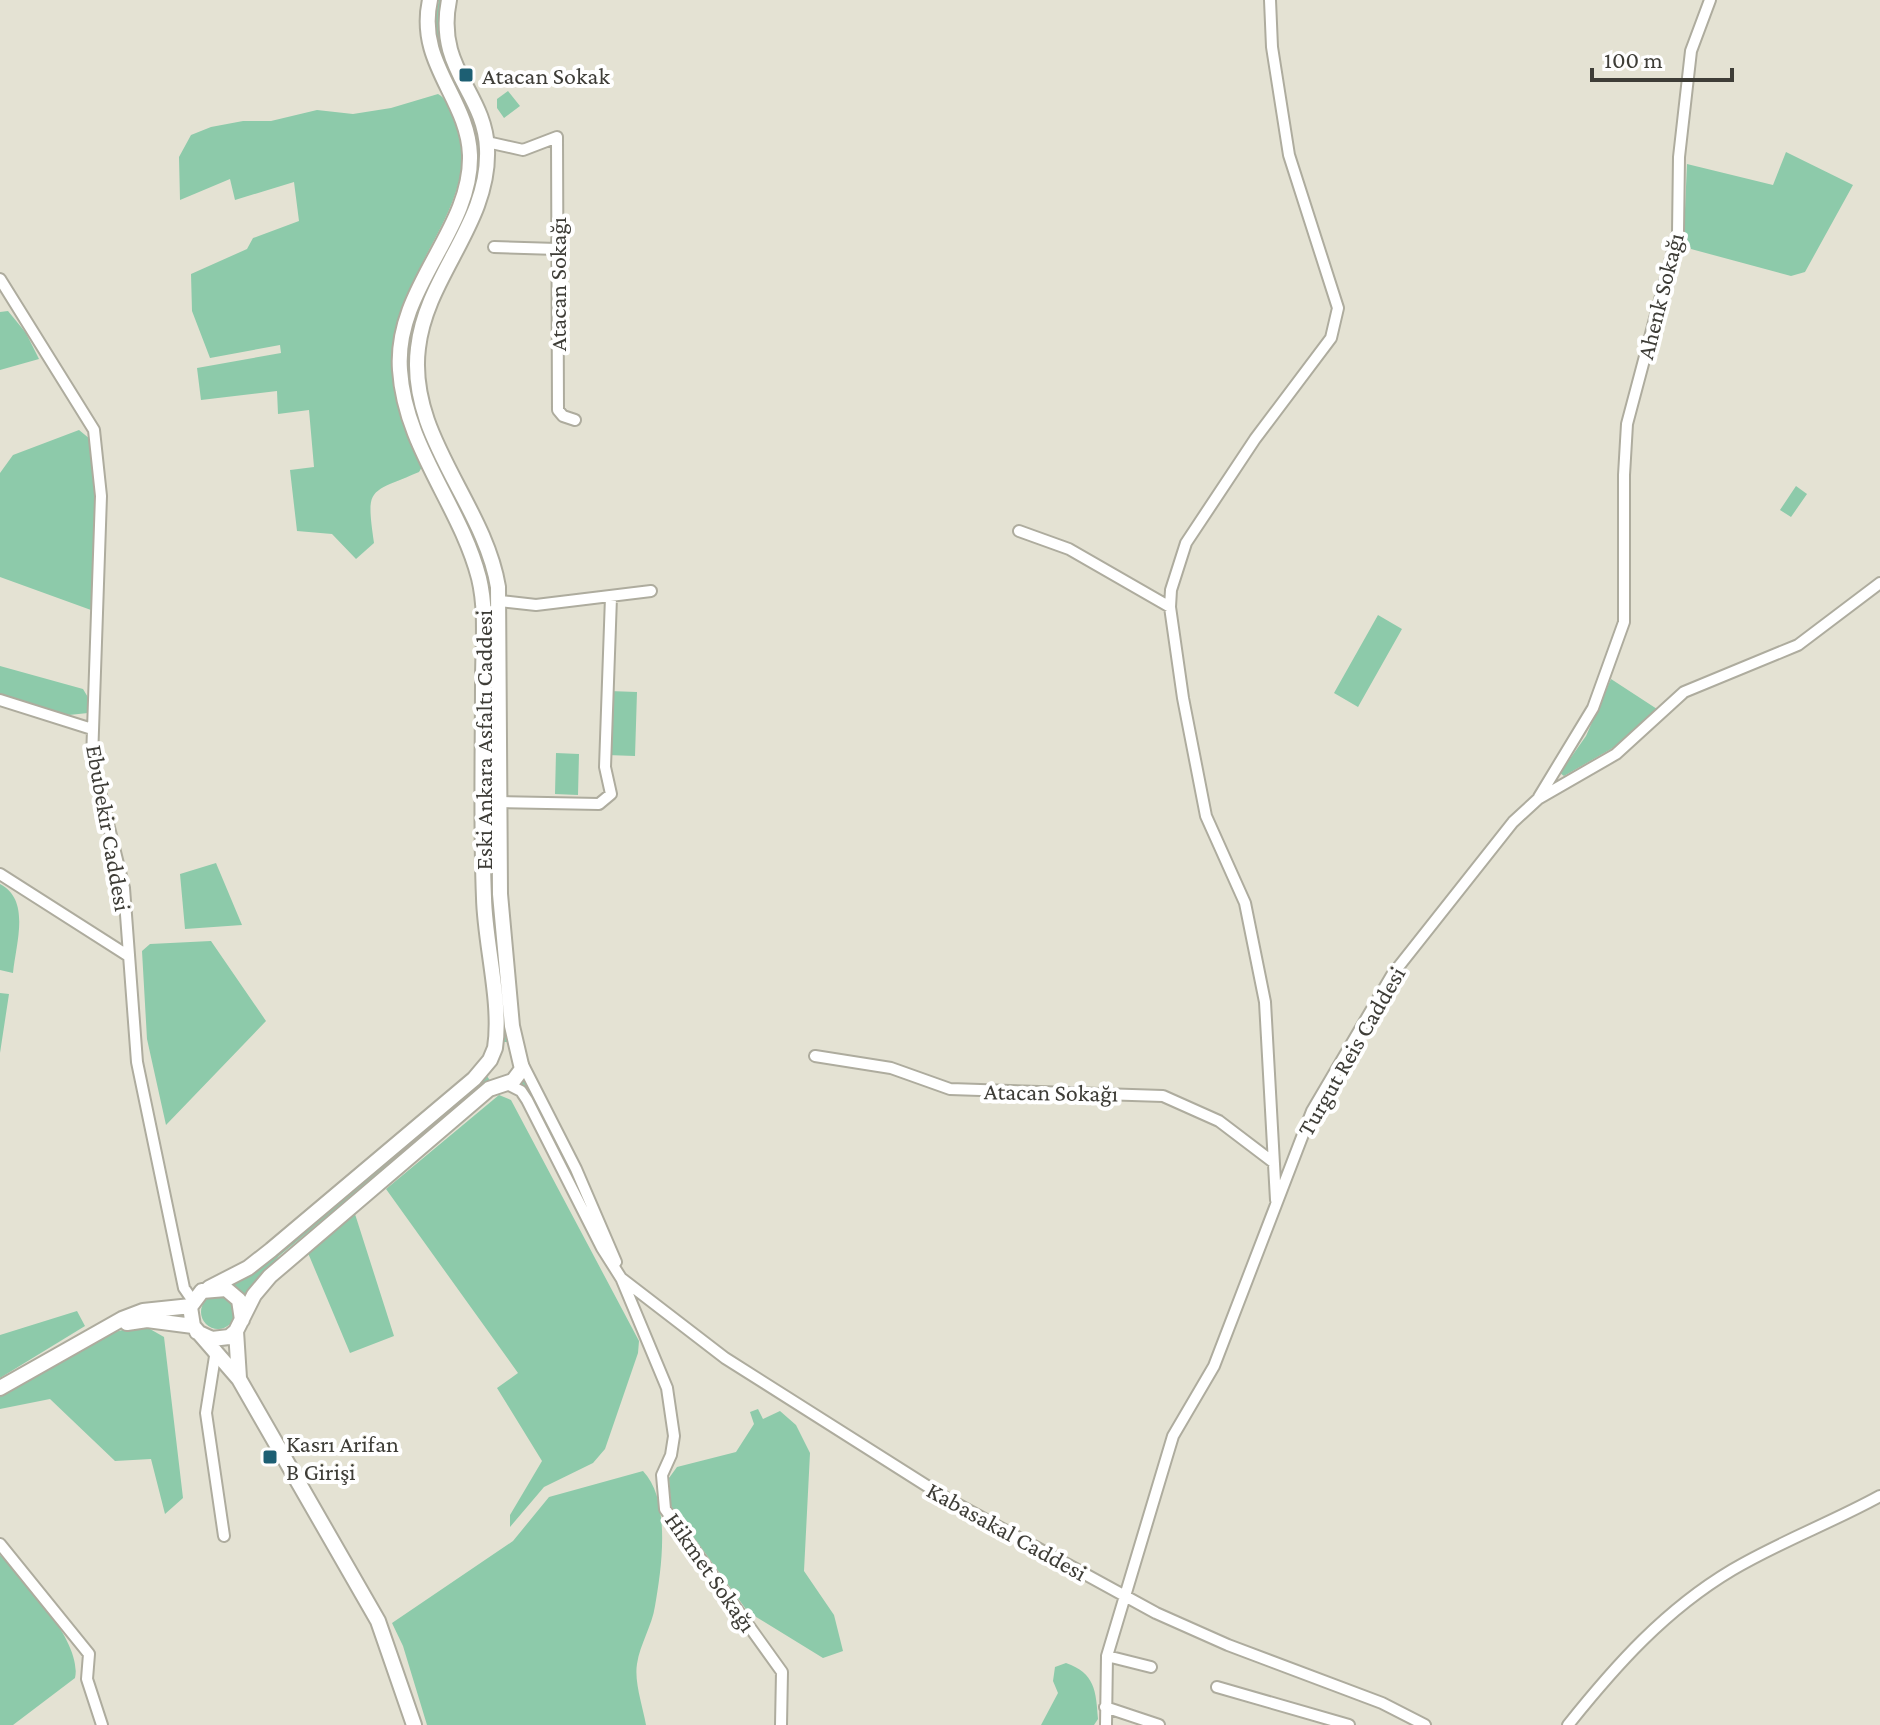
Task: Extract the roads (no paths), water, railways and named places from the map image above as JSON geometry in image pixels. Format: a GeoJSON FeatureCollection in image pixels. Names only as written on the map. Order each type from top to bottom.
{"type":"FeatureCollection","features":[{"type":"Feature","properties":{"kind":"main road","name":"Eski Ankara Asfaltı Caddesi"},"geometry":{"type":"LineString","coordinates":[[430,0],[427,17],[430,50],[467,136],[470,167],[465,191],[411,301],[402,337],[400,370],[408,419],[417,444],[467,543],[483,596],[484,897],[496,1039],[490,1060]]}},
{"type":"Feature","properties":{"kind":"main road","name":"Eski Ankara Asfaltı Caddesi"},"geometry":{"type":"LineString","coordinates":[[449,0],[446,29],[449,53],[479,116],[487,142],[480,199],[425,313],[418,348],[417,378],[435,440],[486,542],[500,601],[500,894],[512,1026],[521,1059]]}},
{"type":"Feature","properties":{"kind":"main road"},"geometry":{"type":"LineString","coordinates":[[0,1388],[103,1328],[143,1311],[192,1303],[209,1288],[248,1268],[474,1079],[502,1050],[513,1051],[521,1059],[522,1069],[517,1078],[489,1089],[291,1257],[254,1295],[238,1328],[221,1339],[195,1329],[147,1320],[103,1328]]}},
{"type":"Feature","properties":{"kind":"main road"},"geometry":{"type":"LineString","coordinates":[[490,1060],[491,1074],[503,1082]]}},
{"type":"Feature","properties":{"kind":"main road"},"geometry":{"type":"LineString","coordinates":[[209,1288],[233,1293],[242,1307],[238,1328],[239,1379]]}},
{"type":"Feature","properties":{"kind":"main road"},"geometry":{"type":"LineString","coordinates":[[192,1303],[195,1329],[239,1379],[378,1621],[414,1725]]}},
{"type":"Feature","properties":{"kind":"street"},"geometry":{"type":"LineString","coordinates":[[1270,0],[1272,47],[1289,155],[1338,308],[1331,338],[1233,469],[1186,543],[1171,590],[1170,607],[1183,698],[1206,816],[1245,903],[1265,1002],[1277,1206]]}},
{"type":"Feature","properties":{"kind":"street","name":"Ahenk Sokağı"},"geometry":{"type":"LineString","coordinates":[[1538,799],[1581,732],[1615,654],[1626,603],[1627,424],[1678,232],[1679,157],[1691,51],[1710,0]]}},
{"type":"Feature","properties":{"kind":"street","name":"Atacan Sokağı"},"geometry":{"type":"LineString","coordinates":[[487,142],[523,150],[557,137],[558,410],[563,416],[575,420]]}},
{"type":"Feature","properties":{"kind":"street"},"geometry":{"type":"LineString","coordinates":[[494,247],[557,249]]}},
{"type":"Feature","properties":{"kind":"street","name":"Ebubekir Caddesi"},"geometry":{"type":"LineString","coordinates":[[0,279],[94,430],[101,496],[92,759],[124,888],[137,1062],[162,1171],[176,1257],[184,1288],[192,1303]]}},
{"type":"Feature","properties":{"kind":"street"},"geometry":{"type":"LineString","coordinates":[[1019,531],[1069,549],[1170,607]]}},
{"type":"Feature","properties":{"kind":"street","name":"Turgut Reis Caddesi"},"geometry":{"type":"LineString","coordinates":[[1106,1725],[1107,1656],[1173,1436],[1214,1366],[1308,1121],[1372,1007],[1413,948],[1513,822],[1538,799],[1616,754],[1684,692],[1798,645],[1880,583]]}},
{"type":"Feature","properties":{"kind":"street"},"geometry":{"type":"LineString","coordinates":[[500,601],[536,605],[651,591]]}},
{"type":"Feature","properties":{"kind":"street"},"geometry":{"type":"LineString","coordinates":[[499,802],[599,804],[611,794],[605,767],[611,597]]}},
{"type":"Feature","properties":{"kind":"street"},"geometry":{"type":"LineString","coordinates":[[0,700],[92,729]]}},
{"type":"Feature","properties":{"kind":"street"},"geometry":{"type":"LineString","coordinates":[[0,874],[127,955]]}},
{"type":"Feature","properties":{"kind":"street","name":"Atacan Sokağı"},"geometry":{"type":"LineString","coordinates":[[815,1056],[891,1068],[950,1089],[1163,1096],[1219,1121],[1273,1162]]}},
{"type":"Feature","properties":{"kind":"street","name":"Hikmet Sokağı"},"geometry":{"type":"LineString","coordinates":[[521,1059],[576,1169],[667,1388],[674,1436],[671,1455],[662,1475],[665,1509],[782,1672],[781,1725]]}},
{"type":"Feature","properties":{"kind":"street","name":"Hikmet Sokağı"},"geometry":{"type":"LineString","coordinates":[[503,1082],[521,1091],[527,1100],[602,1248],[621,1278]]}},
{"type":"Feature","properties":{"kind":"street","name":"Kabasakal Caddesi"},"geometry":{"type":"LineString","coordinates":[[621,1278],[725,1358],[946,1498],[1125,1597],[1196,1632],[1346,1688],[1425,1725]]}},
{"type":"Feature","properties":{"kind":"street"},"geometry":{"type":"LineString","coordinates":[[216,1350],[206,1413],[224,1536]]}},
{"type":"Feature","properties":{"kind":"street"},"geometry":{"type":"LineString","coordinates":[[1568,1725],[1612,1670],[1653,1628],[1683,1604],[1730,1571],[1777,1545],[1880,1496]]}},
{"type":"Feature","properties":{"kind":"street"},"geometry":{"type":"LineString","coordinates":[[0,1544],[89,1654],[87,1679],[102,1725]]}},
{"type":"Feature","properties":{"kind":"street"},"geometry":{"type":"LineString","coordinates":[[1107,1656],[1151,1667]]}},
{"type":"Feature","properties":{"kind":"street"},"geometry":{"type":"LineString","coordinates":[[1217,1687],[1349,1725]]}},
{"type":"Feature","properties":{"kind":"street"},"geometry":{"type":"LineString","coordinates":[[1105,1707],[1159,1725]]}},
{"type":"Feature","properties":{"kind":"place","name":"Atacan Sokak"},"geometry":{"type":"Point","coordinates":[466,75]}},
{"type":"Feature","properties":{"kind":"place","name":"Kasrı Arifan B Girişi"},"geometry":{"type":"Point","coordinates":[270,1457]}}]}
